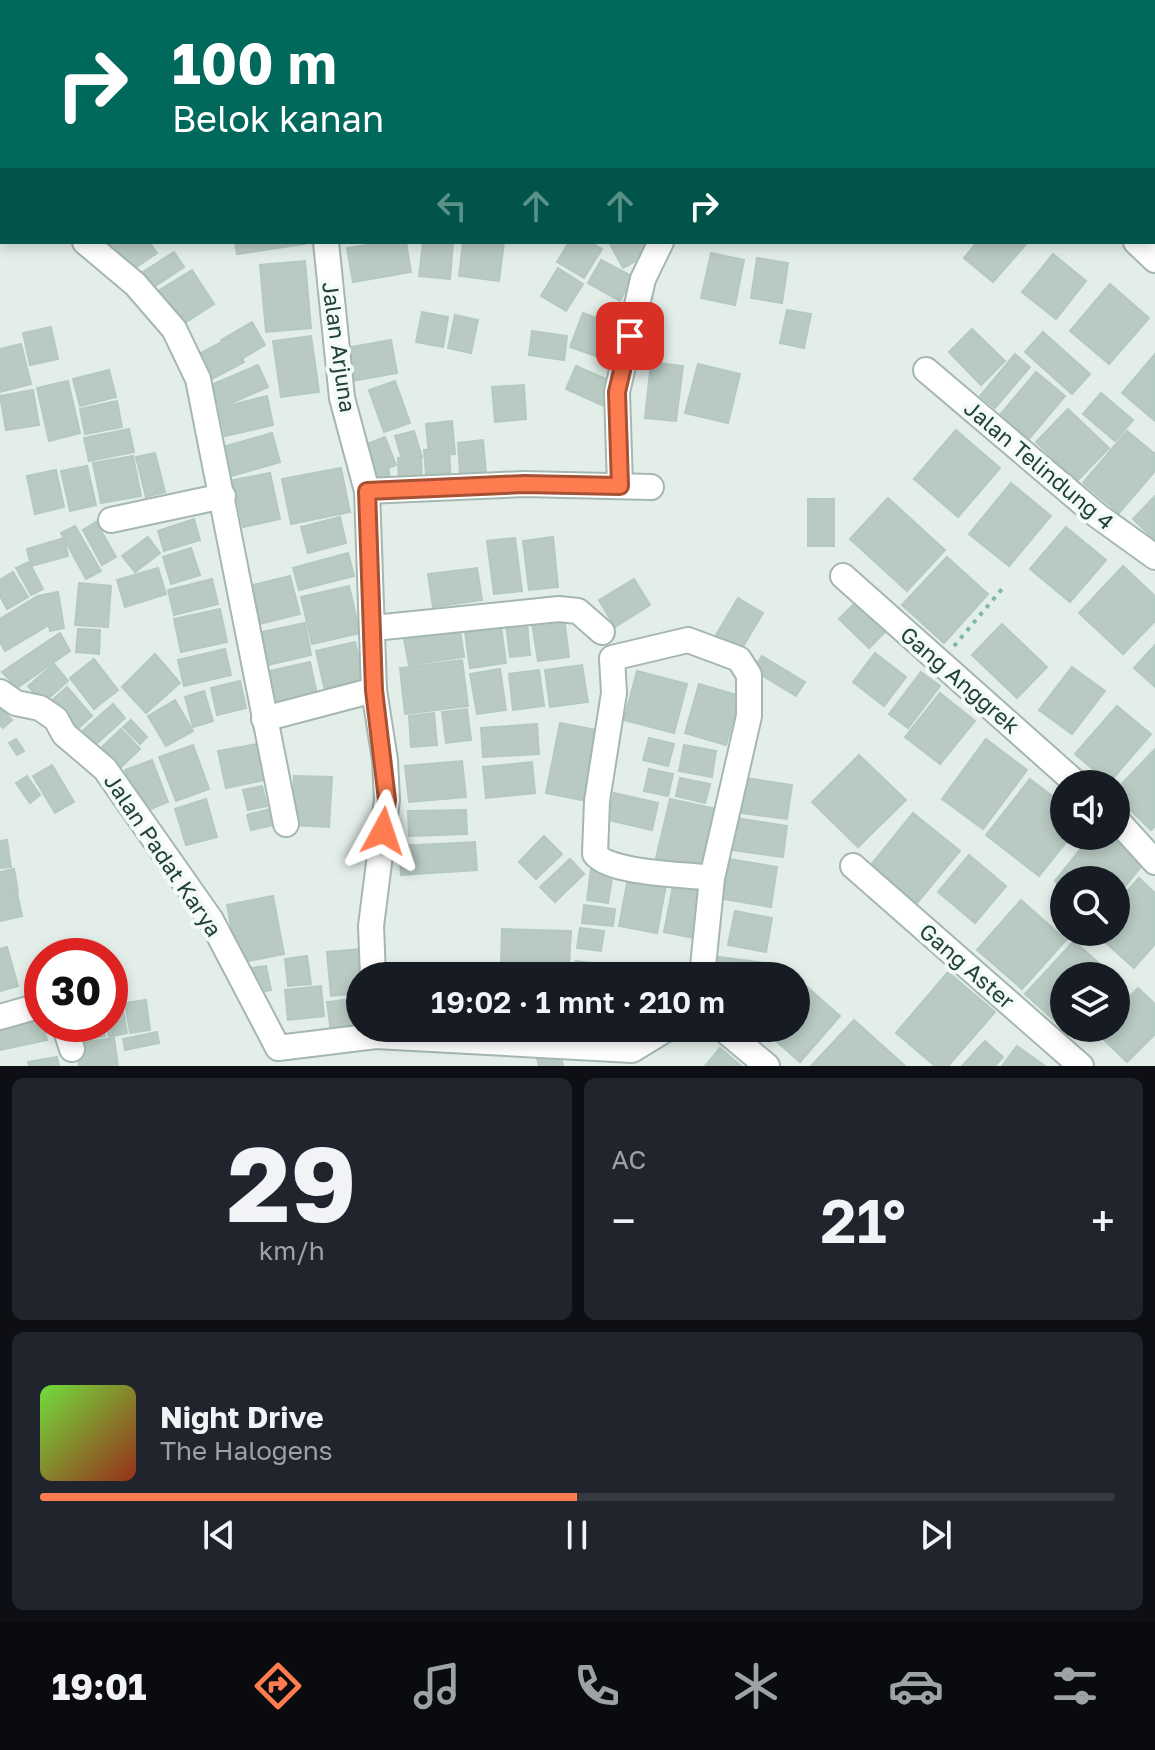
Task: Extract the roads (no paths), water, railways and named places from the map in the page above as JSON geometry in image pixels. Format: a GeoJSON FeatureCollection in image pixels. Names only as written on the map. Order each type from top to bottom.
{"type":"FeatureCollection","features":[{"type":"Feature","properties":{"kind":"street"},"geometry":{"type":"LineString","coordinates":[[87,244],[135,284],[174,329],[198,379],[286,824]]}},
{"type":"Feature","properties":{"kind":"street","name":"Jalan Arjuna"},"geometry":{"type":"LineString","coordinates":[[326,244],[342,398],[367,491],[374,690],[387,800],[371,926],[372,962]]}},
{"type":"Feature","properties":{"kind":"street"},"geometry":{"type":"LineString","coordinates":[[620,486],[617,392],[643,279],[660,244]]}},
{"type":"Feature","properties":{"kind":"street"},"geometry":{"type":"LineString","coordinates":[[1138,244],[1155,260]]}},
{"type":"Feature","properties":{"kind":"street","name":"Jalan Telindung 4"},"geometry":{"type":"LineString","coordinates":[[926,370],[1098,516],[1155,557]]}},
{"type":"Feature","properties":{"kind":"street"},"geometry":{"type":"LineString","coordinates":[[367,491],[524,484],[651,487]]}},
{"type":"Feature","properties":{"kind":"street"},"geometry":{"type":"LineString","coordinates":[[111,520],[223,496]]}},
{"type":"Feature","properties":{"kind":"street","name":"Gang Anggrek"},"geometry":{"type":"LineString","coordinates":[[843,576],[1061,770]]}},
{"type":"Feature","properties":{"kind":"street"},"geometry":{"type":"LineString","coordinates":[[374,628],[559,609],[578,611],[602,632]]}},
{"type":"Feature","properties":{"kind":"street"},"geometry":{"type":"LineString","coordinates":[[703,962],[712,878],[749,716],[749,675],[739,659],[688,640],[612,658],[614,693],[597,801],[595,854],[600,860],[618,866],[712,878]]}},
{"type":"Feature","properties":{"kind":"street"},"geometry":{"type":"LineString","coordinates":[[264,719],[374,690]]}},
{"type":"Feature","properties":{"kind":"street","name":"Jalan Padat Karya"},"geometry":{"type":"LineString","coordinates":[[0,692],[16,703],[40,708],[56,719],[64,734],[105,769],[211,920],[280,1057],[346,1040]]}},
{"type":"Feature","properties":{"kind":"street"},"geometry":{"type":"LineString","coordinates":[[1130,834],[1155,862]]}},
{"type":"Feature","properties":{"kind":"street","name":"Gang Aster"},"geometry":{"type":"LineString","coordinates":[[853,866],[1081,1066]]}},
{"type":"Feature","properties":{"kind":"street"},"geometry":{"type":"LineString","coordinates":[[0,1017],[24,1010]]}},
{"type":"Feature","properties":{"kind":"street"},"geometry":{"type":"LineString","coordinates":[[70,1042],[72,1049]]}},
{"type":"Feature","properties":{"kind":"street","name":"Jalan Padat Karya"},"geometry":{"type":"LineString","coordinates":[[473,1042],[630,1058],[650,1042]]}},
{"type":"Feature","properties":{"kind":"street"},"geometry":{"type":"LineString","coordinates":[[739,1042],[767,1066]]}}]}
